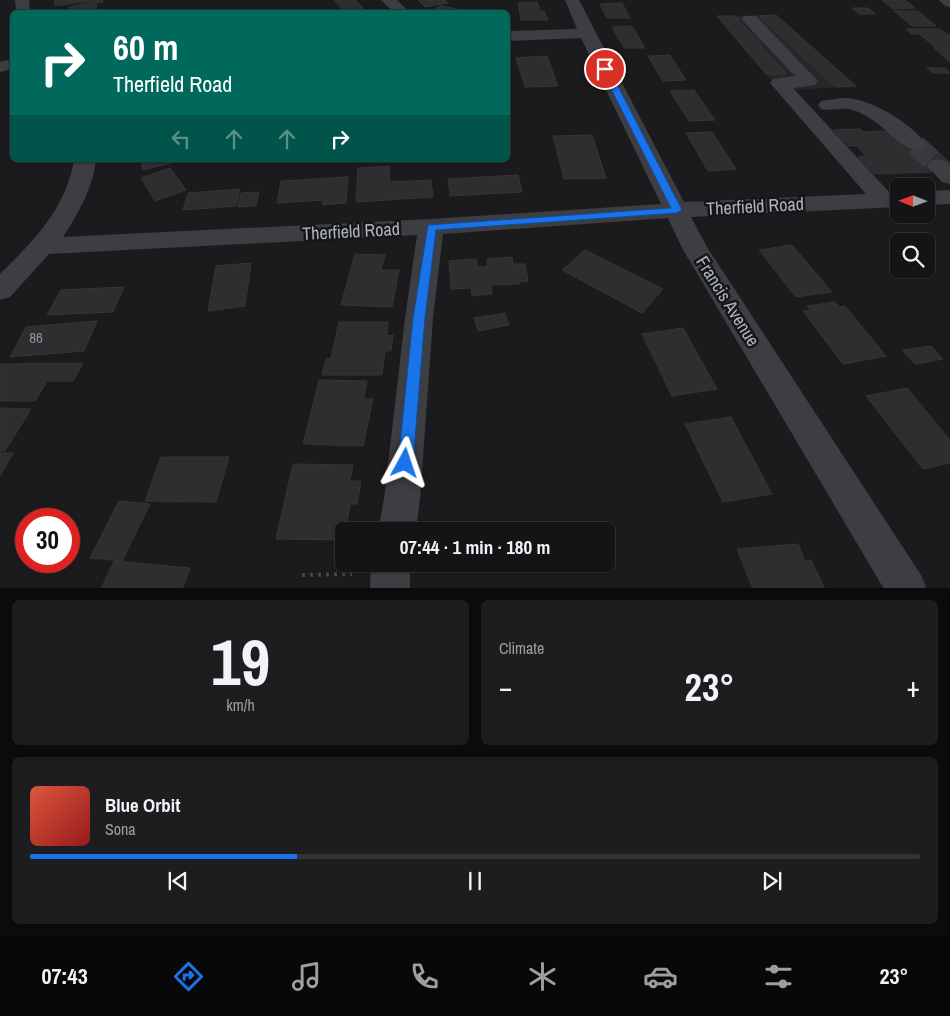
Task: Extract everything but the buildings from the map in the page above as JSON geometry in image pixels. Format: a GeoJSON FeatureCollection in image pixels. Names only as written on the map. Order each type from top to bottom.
{"type":"FeatureCollection","features":[{"type":"Feature","properties":{"kind":"street"},"geometry":{"type":"LineString","coordinates":[[388,0],[399,10]]}},
{"type":"Feature","properties":{"kind":"street","name":"Francis Avenue"},"geometry":{"type":"LineString","coordinates":[[572,0],[695,248],[907,588]]}},
{"type":"Feature","properties":{"kind":"street"},"geometry":{"type":"LineString","coordinates":[[946,0],[950,2]]}},
{"type":"Feature","properties":{"kind":"street"},"geometry":{"type":"LineString","coordinates":[[750,19],[809,80],[780,83],[890,198]]}},
{"type":"Feature","properties":{"kind":"street"},"geometry":{"type":"LineString","coordinates":[[510,36],[587,33]]}},
{"type":"Feature","properties":{"kind":"street"},"geometry":{"type":"LineString","coordinates":[[828,104],[850,104],[864,108],[884,120],[916,146]]}},
{"type":"Feature","properties":{"kind":"street"},"geometry":{"type":"LineString","coordinates":[[0,290],[43,246],[73,200],[81,182],[85,162]]}},
{"type":"Feature","properties":{"kind":"street"},"geometry":{"type":"LineString","coordinates":[[935,198],[950,197]]}},
{"type":"Feature","properties":{"kind":"street","name":"Therfield Road"},"geometry":{"type":"LineString","coordinates":[[43,246],[431,227],[677,210],[890,200]]}},
{"type":"Feature","properties":{"kind":"street"},"geometry":{"type":"LineString","coordinates":[[399,515],[419,318],[431,227]]}},
{"type":"Feature","properties":{"kind":"path"},"geometry":{"type":"LineString","coordinates":[[302,575],[390,575]]}},
{"type":"Feature","properties":{"kind":"shaded area"},"geometry":{"type":"Polygon","coordinates":[[[776,15],[856,86],[794,90],[861,185],[717,16],[776,15]]]}},
{"type":"Feature","properties":{"kind":"tunnel"},"geometry":{"type":"LineString","coordinates":[[916,145],[938,166]]}},
{"type":"Feature","properties":{"kind":"route"},"geometry":{"type":"LineString","coordinates":[[405,463],[419,318],[431,227],[677,210],[605,69]]}}]}
